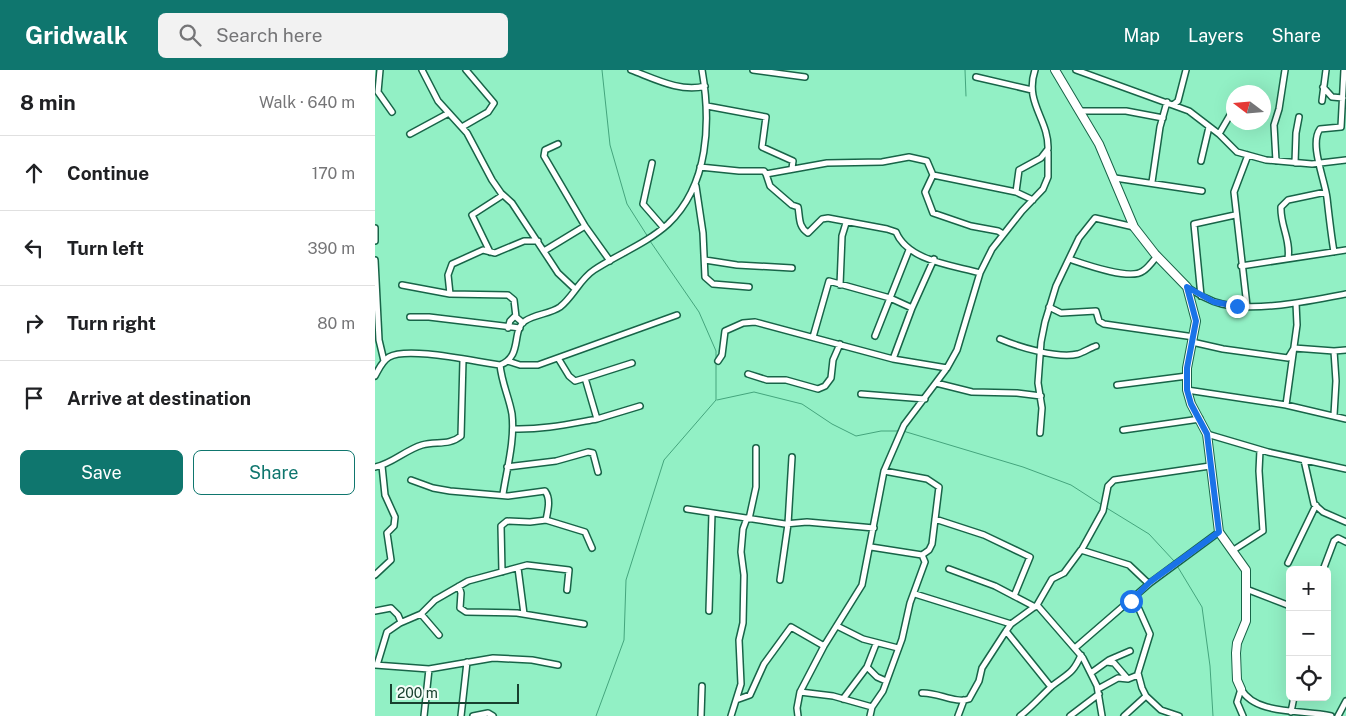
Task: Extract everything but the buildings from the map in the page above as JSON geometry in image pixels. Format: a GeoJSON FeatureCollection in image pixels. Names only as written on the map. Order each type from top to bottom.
{"type":"FeatureCollection","features":[{"type":"Feature","properties":{"kind":"street"},"geometry":{"type":"LineString","coordinates":[[381,70],[378,92],[392,112]]}},
{"type":"Feature","properties":{"kind":"street"},"geometry":{"type":"LineString","coordinates":[[423,70],[438,102],[447,114],[462,127],[474,144],[487,173],[503,195],[512,202],[562,278],[575,289]]}},
{"type":"Feature","properties":{"kind":"street"},"geometry":{"type":"LineString","coordinates":[[462,127],[488,112],[494,103],[466,70]]}},
{"type":"Feature","properties":{"kind":"street"},"geometry":{"type":"LineString","coordinates":[[631,70],[680,86],[697,88],[705,86]]}},
{"type":"Feature","properties":{"kind":"street"},"geometry":{"type":"LineString","coordinates":[[410,318],[429,317],[508,328],[522,325],[561,306],[593,270],[637,246],[663,228],[675,216],[695,186],[700,167],[707,106],[702,70]]}},
{"type":"Feature","properties":{"kind":"street"},"geometry":{"type":"LineString","coordinates":[[753,70],[805,77]]}},
{"type":"Feature","properties":{"kind":"street"},"geometry":{"type":"LineString","coordinates":[[798,716],[797,708],[800,692],[824,646],[862,585],[871,547],[884,472],[904,425],[947,368],[957,350],[980,273],[992,249],[1043,189],[1048,177],[1047,134],[1033,103],[1032,90],[1035,70]]}},
{"type":"Feature","properties":{"kind":"street"},"geometry":{"type":"LineString","coordinates":[[1055,70],[1099,144],[1115,178],[1134,227],[1157,256],[1187,287],[1201,296],[1223,304],[1247,306],[1296,303],[1346,294]]}},
{"type":"Feature","properties":{"kind":"street"},"geometry":{"type":"LineString","coordinates":[[1076,70],[1167,102],[1194,114],[1219,134],[1233,150],[1261,160],[1318,164],[1346,160]]}},
{"type":"Feature","properties":{"kind":"street"},"geometry":{"type":"LineString","coordinates":[[1173,106],[1178,101],[1186,70]]}},
{"type":"Feature","properties":{"kind":"street"},"geometry":{"type":"LineString","coordinates":[[1276,161],[1273,126],[1279,108],[1285,70]]}},
{"type":"Feature","properties":{"kind":"street"},"geometry":{"type":"LineString","coordinates":[[1323,101],[1326,70]]}},
{"type":"Feature","properties":{"kind":"street"},"geometry":{"type":"LineString","coordinates":[[1334,252],[1326,192],[1318,164],[1318,131],[1320,129],[1341,127],[1345,73]]}},
{"type":"Feature","properties":{"kind":"street"},"geometry":{"type":"LineString","coordinates":[[976,77],[1032,90]]}},
{"type":"Feature","properties":{"kind":"street"},"geometry":{"type":"LineString","coordinates":[[1323,87],[1332,97],[1343,98]]}},
{"type":"Feature","properties":{"kind":"street"},"geometry":{"type":"LineString","coordinates":[[1152,182],[1167,102]]}},
{"type":"Feature","properties":{"kind":"street"},"geometry":{"type":"LineString","coordinates":[[707,106],[766,117],[762,148],[793,161],[792,168]]}},
{"type":"Feature","properties":{"kind":"street"},"geometry":{"type":"LineString","coordinates":[[1080,111],[1126,111],[1163,118]]}},
{"type":"Feature","properties":{"kind":"street"},"geometry":{"type":"LineString","coordinates":[[410,134],[447,114]]}},
{"type":"Feature","properties":{"kind":"street"},"geometry":{"type":"LineString","coordinates":[[1295,163],[1296,132],[1299,117]]}},
{"type":"Feature","properties":{"kind":"street"},"geometry":{"type":"LineString","coordinates":[[1219,134],[1226,122]]}},
{"type":"Feature","properties":{"kind":"street"},"geometry":{"type":"LineString","coordinates":[[1201,161],[1209,127]]}},
{"type":"Feature","properties":{"kind":"street"},"geometry":{"type":"LineString","coordinates":[[558,144],[545,150],[544,156],[585,226],[610,261]]}},
{"type":"Feature","properties":{"kind":"street"},"geometry":{"type":"LineString","coordinates":[[1016,192],[1019,170],[1047,152]]}},
{"type":"Feature","properties":{"kind":"street"},"geometry":{"type":"LineString","coordinates":[[1247,306],[1235,215],[1235,187],[1248,155]]}},
{"type":"Feature","properties":{"kind":"street"},"geometry":{"type":"LineString","coordinates":[[765,174],[827,163],[882,162],[917,157],[927,161],[933,175],[925,192],[933,213],[945,219],[1003,234]]}},
{"type":"Feature","properties":{"kind":"street"},"geometry":{"type":"LineString","coordinates":[[652,163],[643,204],[663,228]]}},
{"type":"Feature","properties":{"kind":"street"},"geometry":{"type":"LineString","coordinates":[[700,167],[739,171],[763,170],[770,186],[792,205],[798,207],[801,227],[808,233],[821,219],[828,218],[894,231],[902,244],[909,250],[980,273]]}},
{"type":"Feature","properties":{"kind":"street"},"geometry":{"type":"LineString","coordinates":[[933,175],[1016,192],[1033,200]]}},
{"type":"Feature","properties":{"kind":"street"},"geometry":{"type":"LineString","coordinates":[[1115,178],[1152,182],[1202,191]]}},
{"type":"Feature","properties":{"kind":"street"},"geometry":{"type":"LineString","coordinates":[[695,186],[703,233],[705,260],[703,273],[708,282],[713,284],[749,287]]}},
{"type":"Feature","properties":{"kind":"street"},"geometry":{"type":"LineString","coordinates":[[1288,258],[1289,245],[1283,226],[1281,207],[1288,200],[1326,192]]}},
{"type":"Feature","properties":{"kind":"street"},"geometry":{"type":"LineString","coordinates":[[490,252],[472,215],[503,195]]}},
{"type":"Feature","properties":{"kind":"street"},"geometry":{"type":"LineString","coordinates":[[1201,296],[1194,226],[1235,215]]}},
{"type":"Feature","properties":{"kind":"street"},"geometry":{"type":"LineString","coordinates":[[1040,433],[1041,396],[1038,382],[1042,334],[1049,307],[1069,259],[1083,232],[1095,218],[1134,227]]}},
{"type":"Feature","properties":{"kind":"street"},"geometry":{"type":"LineString","coordinates":[[840,285],[842,236],[846,223]]}},
{"type":"Feature","properties":{"kind":"street"},"geometry":{"type":"LineString","coordinates":[[543,251],[585,226]]}},
{"type":"Feature","properties":{"kind":"street"},"geometry":{"type":"LineString","coordinates":[[375,228],[375,241]]}},
{"type":"Feature","properties":{"kind":"street"},"geometry":{"type":"LineString","coordinates":[[450,294],[448,275],[451,266],[483,250],[495,253],[524,241],[538,241]]}},
{"type":"Feature","properties":{"kind":"street"},"geometry":{"type":"LineString","coordinates":[[875,336],[909,250]]}},
{"type":"Feature","properties":{"kind":"street"},"geometry":{"type":"LineString","coordinates":[[1241,266],[1346,250]]}},
{"type":"Feature","properties":{"kind":"street"},"geometry":{"type":"LineString","coordinates":[[1069,259],[1092,267],[1132,275],[1144,271],[1157,256]]}},
{"type":"Feature","properties":{"kind":"street"},"geometry":{"type":"LineString","coordinates":[[893,359],[912,308],[934,259]]}},
{"type":"Feature","properties":{"kind":"street"},"geometry":{"type":"LineString","coordinates":[[375,260],[379,340],[384,361]]}},
{"type":"Feature","properties":{"kind":"street"},"geometry":{"type":"LineString","coordinates":[[705,260],[737,265],[792,268]]}},
{"type":"Feature","properties":{"kind":"street"},"geometry":{"type":"LineString","coordinates":[[813,337],[827,283],[832,281],[840,285],[890,298],[912,308]]}},
{"type":"Feature","properties":{"kind":"street"},"geometry":{"type":"LineString","coordinates":[[402,285],[450,294],[510,295],[515,302],[515,316],[508,328]]}},
{"type":"Feature","properties":{"kind":"street"},"geometry":{"type":"LineString","coordinates":[[1187,287],[1196,321],[1187,376],[1187,390],[1191,404],[1201,419],[1207,434],[1219,532],[1246,570],[1247,621],[1237,643],[1235,670],[1241,688],[1250,700],[1265,709],[1331,716]]}},
{"type":"Feature","properties":{"kind":"street"},"geometry":{"type":"LineString","coordinates":[[1286,405],[1297,325],[1296,303]]}},
{"type":"Feature","properties":{"kind":"street"},"geometry":{"type":"LineString","coordinates":[[1049,307],[1061,313],[1096,311],[1099,321],[1104,324],[1193,340],[1223,349],[1288,358],[1294,348]]}},
{"type":"Feature","properties":{"kind":"street"},"geometry":{"type":"LineString","coordinates":[[508,361],[514,364],[529,366],[558,358],[677,315]]}},
{"type":"Feature","properties":{"kind":"street"},"geometry":{"type":"LineString","coordinates":[[515,316],[522,325]]}},
{"type":"Feature","properties":{"kind":"street"},"geometry":{"type":"LineString","coordinates":[[718,361],[722,355],[725,331],[743,323],[755,322],[893,359],[947,368]]}},
{"type":"Feature","properties":{"kind":"street"},"geometry":{"type":"LineString","coordinates":[[375,376],[384,361],[397,354],[449,356],[463,360],[500,365],[508,361],[513,354],[522,325]]}},
{"type":"Feature","properties":{"kind":"street"},"geometry":{"type":"LineString","coordinates":[[1000,339],[1022,348],[1077,354],[1096,346]]}},
{"type":"Feature","properties":{"kind":"street"},"geometry":{"type":"LineString","coordinates":[[748,374],[767,380],[786,380],[819,389],[825,386],[831,378],[833,360],[840,344]]}},
{"type":"Feature","properties":{"kind":"street"},"geometry":{"type":"LineString","coordinates":[[1294,348],[1346,350]]}},
{"type":"Feature","properties":{"kind":"street"},"geometry":{"type":"LineString","coordinates":[[1335,351],[1335,414]]}},
{"type":"Feature","properties":{"kind":"street"},"geometry":{"type":"LineString","coordinates":[[558,358],[569,376],[575,380],[632,363]]}},
{"type":"Feature","properties":{"kind":"street"},"geometry":{"type":"LineString","coordinates":[[375,467],[382,466],[403,453],[423,445],[448,443],[461,436],[463,360]]}},
{"type":"Feature","properties":{"kind":"street"},"geometry":{"type":"LineString","coordinates":[[500,365],[502,385],[511,410],[513,429],[503,494]]}},
{"type":"Feature","properties":{"kind":"street"},"geometry":{"type":"LineString","coordinates":[[1117,385],[1187,376]]}},
{"type":"Feature","properties":{"kind":"street"},"geometry":{"type":"LineString","coordinates":[[585,378],[597,419]]}},
{"type":"Feature","properties":{"kind":"street"},"geometry":{"type":"LineString","coordinates":[[936,383],[971,392],[1017,393],[1041,396]]}},
{"type":"Feature","properties":{"kind":"street"},"geometry":{"type":"LineString","coordinates":[[1187,390],[1286,405],[1335,414],[1346,419]]}},
{"type":"Feature","properties":{"kind":"street"},"geometry":{"type":"LineString","coordinates":[[861,394],[925,399]]}},
{"type":"Feature","properties":{"kind":"street"},"geometry":{"type":"LineString","coordinates":[[513,429],[541,430],[573,422],[597,419],[640,406]]}},
{"type":"Feature","properties":{"kind":"street"},"geometry":{"type":"LineString","coordinates":[[1123,430],[1201,419]]}},
{"type":"Feature","properties":{"kind":"street"},"geometry":{"type":"LineString","coordinates":[[1207,434],[1260,450],[1346,469]]}},
{"type":"Feature","properties":{"kind":"street"},"geometry":{"type":"LineString","coordinates":[[731,716],[741,684],[739,640],[743,623],[744,582],[741,552],[743,529],[748,519],[757,480],[756,448]]}},
{"type":"Feature","properties":{"kind":"street"},"geometry":{"type":"LineString","coordinates":[[1232,550],[1263,531],[1259,471],[1260,450]]}},
{"type":"Feature","properties":{"kind":"street"},"geometry":{"type":"LineString","coordinates":[[507,467],[556,462],[588,452],[593,453],[598,472]]}},
{"type":"Feature","properties":{"kind":"street"},"geometry":{"type":"LineString","coordinates":[[780,580],[788,524],[793,457]]}},
{"type":"Feature","properties":{"kind":"street"},"geometry":{"type":"LineString","coordinates":[[1288,563],[1315,506],[1304,460]]}},
{"type":"Feature","properties":{"kind":"street"},"geometry":{"type":"LineString","coordinates":[[375,575],[391,560],[387,533],[394,526],[395,517],[385,495],[382,466]]}},
{"type":"Feature","properties":{"kind":"street"},"geometry":{"type":"LineString","coordinates":[[922,694],[930,692],[964,700],[969,699],[979,681],[982,668],[1011,624],[1036,606],[1052,579],[1064,573],[1082,549],[1103,511],[1108,486],[1114,480],[1210,466]]}},
{"type":"Feature","properties":{"kind":"street"},"geometry":{"type":"LineString","coordinates":[[871,547],[923,555],[931,548],[940,490],[936,483],[927,479],[884,472]]}},
{"type":"Feature","properties":{"kind":"street"},"geometry":{"type":"LineString","coordinates":[[411,480],[450,491],[503,494],[508,496],[545,491],[549,507],[546,520]]}},
{"type":"Feature","properties":{"kind":"street"},"geometry":{"type":"LineString","coordinates":[[1315,506],[1323,512],[1346,522]]}},
{"type":"Feature","properties":{"kind":"street"},"geometry":{"type":"LineString","coordinates":[[687,509],[788,524],[807,522],[874,528]]}},
{"type":"Feature","properties":{"kind":"street"},"geometry":{"type":"LineString","coordinates":[[709,610],[712,513]]}},
{"type":"Feature","properties":{"kind":"street"},"geometry":{"type":"LineString","coordinates":[[935,519],[984,535],[1030,557],[1014,596]]}},
{"type":"Feature","properties":{"kind":"street"},"geometry":{"type":"LineString","coordinates":[[502,572],[502,524],[507,521],[530,522],[546,520],[585,532],[592,548]]}},
{"type":"Feature","properties":{"kind":"street"},"geometry":{"type":"LineString","coordinates":[[1075,648],[1149,584],[1219,532]]}},
{"type":"Feature","properties":{"kind":"street"},"geometry":{"type":"LineString","coordinates":[[1325,566],[1335,539],[1346,542]]}},
{"type":"Feature","properties":{"kind":"street"},"geometry":{"type":"LineString","coordinates":[[1082,549],[1129,565],[1149,584]]}},
{"type":"Feature","properties":{"kind":"street"},"geometry":{"type":"LineString","coordinates":[[870,716],[872,707],[883,691],[898,648],[910,603],[915,594],[925,562],[923,555]]}},
{"type":"Feature","properties":{"kind":"street"},"geometry":{"type":"LineString","coordinates":[[558,666],[515,658],[493,658],[429,669],[376,665],[386,634],[401,622],[421,614],[435,600],[475,578],[518,568],[541,565],[569,569],[567,590]]}},
{"type":"Feature","properties":{"kind":"street"},"geometry":{"type":"LineString","coordinates":[[518,568],[524,614]]}},
{"type":"Feature","properties":{"kind":"street"},"geometry":{"type":"LineString","coordinates":[[949,569],[1036,606],[1081,656],[1099,692],[1102,716]]}},
{"type":"Feature","properties":{"kind":"street"},"geometry":{"type":"LineString","coordinates":[[459,586],[461,593],[460,608],[466,612],[524,614],[583,624]]}},
{"type":"Feature","properties":{"kind":"street"},"geometry":{"type":"LineString","coordinates":[[1246,589],[1286,604]]}},
{"type":"Feature","properties":{"kind":"street"},"geometry":{"type":"LineString","coordinates":[[915,594],[1011,624]]}},
{"type":"Feature","properties":{"kind":"street"},"geometry":{"type":"LineString","coordinates":[[1135,598],[1150,634],[1138,675],[1146,696],[1161,710],[1179,716]]}},
{"type":"Feature","properties":{"kind":"street"},"geometry":{"type":"LineString","coordinates":[[375,611],[391,608],[398,615],[401,622]]}},
{"type":"Feature","properties":{"kind":"street"},"geometry":{"type":"LineString","coordinates":[[421,614],[439,636]]}},
{"type":"Feature","properties":{"kind":"street"},"geometry":{"type":"LineString","coordinates":[[837,626],[876,644],[898,648]]}},
{"type":"Feature","properties":{"kind":"street"},"geometry":{"type":"LineString","coordinates":[[736,700],[749,695],[764,664],[791,627],[824,646]]}},
{"type":"Feature","properties":{"kind":"street"},"geometry":{"type":"LineString","coordinates":[[1006,631],[1051,687]]}},
{"type":"Feature","properties":{"kind":"street"},"geometry":{"type":"LineString","coordinates":[[843,699],[867,667],[876,644]]}},
{"type":"Feature","properties":{"kind":"street"},"geometry":{"type":"LineString","coordinates":[[1091,673],[1107,662],[1130,651]]}},
{"type":"Feature","properties":{"kind":"street"},"geometry":{"type":"LineString","coordinates":[[1021,716],[1036,704],[1051,687],[1072,672],[1081,656]]}},
{"type":"Feature","properties":{"kind":"street"},"geometry":{"type":"LineString","coordinates":[[461,716],[467,662]]}},
{"type":"Feature","properties":{"kind":"street"},"geometry":{"type":"LineString","coordinates":[[1107,662],[1114,663],[1127,679]]}},
{"type":"Feature","properties":{"kind":"street"},"geometry":{"type":"LineString","coordinates":[[867,667],[877,677],[886,680]]}},
{"type":"Feature","properties":{"kind":"street"},"geometry":{"type":"LineString","coordinates":[[424,716],[429,669]]}},
{"type":"Feature","properties":{"kind":"street"},"geometry":{"type":"LineString","coordinates":[[1070,716],[1118,678],[1127,679],[1138,675]]}},
{"type":"Feature","properties":{"kind":"street"},"geometry":{"type":"LineString","coordinates":[[701,716],[702,686]]}},
{"type":"Feature","properties":{"kind":"street"},"geometry":{"type":"LineString","coordinates":[[1241,688],[1237,702],[1243,716]]}},
{"type":"Feature","properties":{"kind":"street"},"geometry":{"type":"LineString","coordinates":[[800,692],[843,699],[872,707]]}},
{"type":"Feature","properties":{"kind":"street"},"geometry":{"type":"LineString","coordinates":[[1124,716],[1146,696]]}},
{"type":"Feature","properties":{"kind":"street"},"geometry":{"type":"LineString","coordinates":[[958,716],[964,700]]}},
{"type":"Feature","properties":{"kind":"street"},"geometry":{"type":"LineString","coordinates":[[1291,712],[1294,701]]}},
{"type":"Feature","properties":{"kind":"street"},"geometry":{"type":"LineString","coordinates":[[1338,716],[1346,701]]}},
{"type":"Feature","properties":{"kind":"street"},"geometry":{"type":"LineString","coordinates":[[473,716],[488,714],[493,716]]}},
{"type":"Feature","properties":{"kind":"waterway"},"geometry":{"type":"LineString","coordinates":[[602,70],[610,145],[627,204],[648,237]]}},
{"type":"Feature","properties":{"kind":"waterway"},"geometry":{"type":"LineString","coordinates":[[965,70],[966,96]]}},
{"type":"Feature","properties":{"kind":"waterway"},"geometry":{"type":"LineString","coordinates":[[596,716],[624,640],[626,580],[664,460],[716,400],[716,351],[699,312],[650,241]]}},
{"type":"Feature","properties":{"kind":"waterway"},"geometry":{"type":"LineString","coordinates":[[717,400],[754,392],[802,404],[832,424],[856,436],[881,431],[899,431]]}},
{"type":"Feature","properties":{"kind":"waterway"},"geometry":{"type":"LineString","coordinates":[[903,431],[1023,467],[1071,485],[1102,505]]}},
{"type":"Feature","properties":{"kind":"waterway"},"geometry":{"type":"LineString","coordinates":[[1105,507],[1149,534],[1174,561]]}},
{"type":"Feature","properties":{"kind":"waterway"},"geometry":{"type":"LineString","coordinates":[[1176,564],[1202,607],[1210,666],[1213,716]]}},
{"type":"Feature","properties":{"kind":"route"},"geometry":{"type":"LineString","coordinates":[[1131,601],[1150,582],[1219,532],[1207,434],[1201,419],[1191,404],[1187,390],[1187,368],[1196,332],[1196,321],[1187,287],[1214,302],[1237,306]]}}]}
